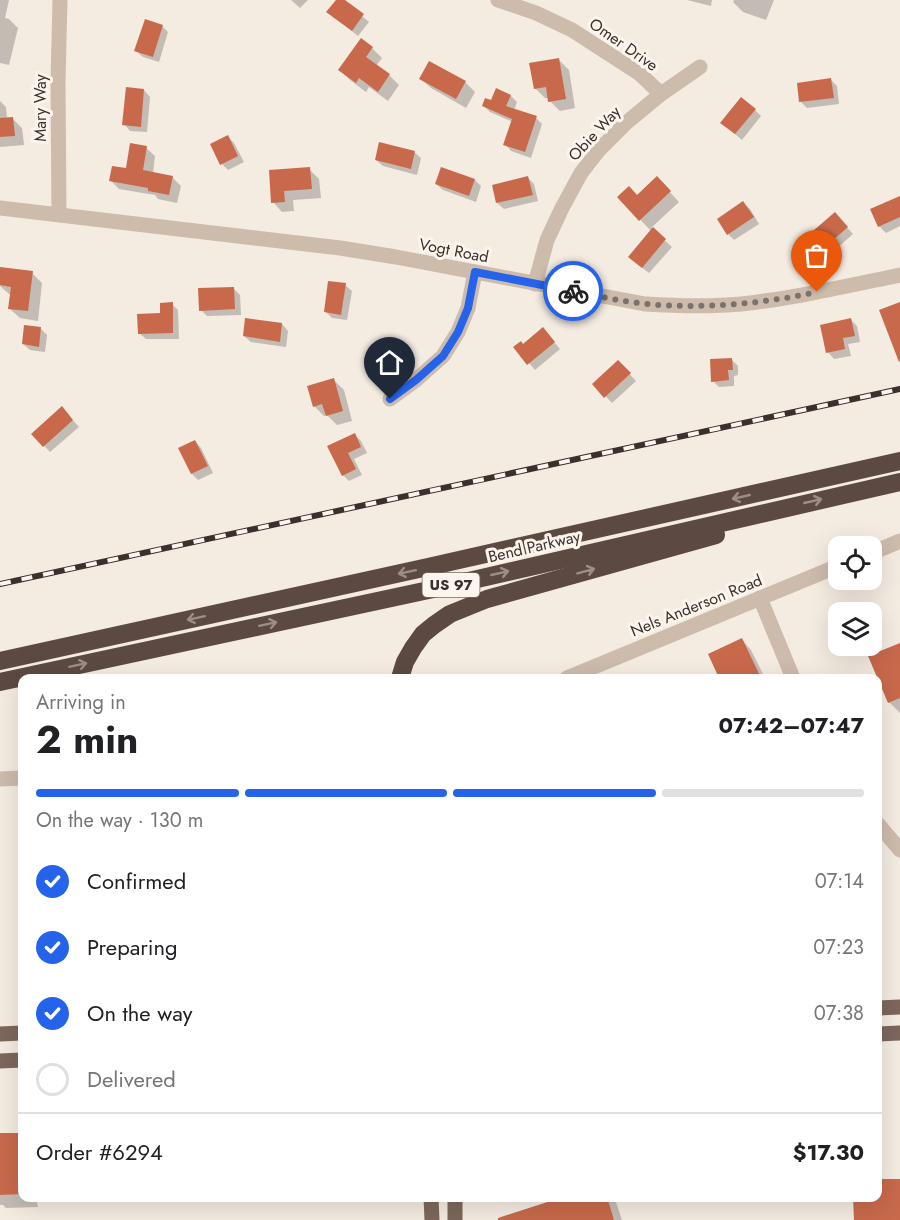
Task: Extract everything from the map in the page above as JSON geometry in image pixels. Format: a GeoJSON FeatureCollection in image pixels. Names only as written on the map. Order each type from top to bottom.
{"type":"FeatureCollection","features":[{"type":"Feature","properties":{"kind":"highway","name":"Bend Parkway"},"geometry":{"type":"LineString","coordinates":[[0,661],[900,461]]}},
{"type":"Feature","properties":{"kind":"highway","name":"Bend Parkway"},"geometry":{"type":"LineString","coordinates":[[37,674],[438,588],[900,482]]}},
{"type":"Feature","properties":{"kind":"highway"},"geometry":{"type":"LineString","coordinates":[[401,674],[418,641],[434,625],[450,614],[487,599],[709,537],[786,508]]}},
{"type":"Feature","properties":{"kind":"highway","name":"Bend Parkway"},"geometry":{"type":"LineString","coordinates":[[0,682],[18,678]]}},
{"type":"Feature","properties":{"kind":"main road"},"geometry":{"type":"LineString","coordinates":[[882,1008],[900,1007]]}},
{"type":"Feature","properties":{"kind":"main road"},"geometry":{"type":"LineString","coordinates":[[0,1034],[18,1033]]}},
{"type":"Feature","properties":{"kind":"main road"},"geometry":{"type":"LineString","coordinates":[[882,1034],[900,1033]]}},
{"type":"Feature","properties":{"kind":"main road"},"geometry":{"type":"LineString","coordinates":[[0,1061],[18,1060]]}},
{"type":"Feature","properties":{"kind":"main road"},"geometry":{"type":"LineString","coordinates":[[431,1202],[432,1220]]}},
{"type":"Feature","properties":{"kind":"main road"},"geometry":{"type":"LineString","coordinates":[[455,1202],[456,1220]]}},
{"type":"Feature","properties":{"kind":"street","name":"Mary Way"},"geometry":{"type":"LineString","coordinates":[[59,215],[60,0]]}},
{"type":"Feature","properties":{"kind":"street","name":"Omer Drive"},"geometry":{"type":"LineString","coordinates":[[498,0],[536,13],[572,30],[640,74],[660,94]]}},
{"type":"Feature","properties":{"kind":"street","name":"Obie Way"},"geometry":{"type":"LineString","coordinates":[[535,284],[547,240],[581,172],[626,123],[660,94],[700,67]]}},
{"type":"Feature","properties":{"kind":"street","name":"Vogt Road"},"geometry":{"type":"LineString","coordinates":[[0,208],[340,248],[645,304],[684,306],[739,304],[801,296],[900,275]]}},
{"type":"Feature","properties":{"kind":"street"},"geometry":{"type":"LineString","coordinates":[[390,399],[443,356],[458,332],[468,308],[475,272]]}},
{"type":"Feature","properties":{"kind":"street"},"geometry":{"type":"LineString","coordinates":[[882,549],[900,541]]}},
{"type":"Feature","properties":{"kind":"street","name":"Nels Anderson Road"},"geometry":{"type":"LineString","coordinates":[[577,674],[828,570]]}},
{"type":"Feature","properties":{"kind":"street"},"geometry":{"type":"LineString","coordinates":[[760,598],[791,674]]}},
{"type":"Feature","properties":{"kind":"street"},"geometry":{"type":"LineString","coordinates":[[0,779],[18,778]]}},
{"type":"Feature","properties":{"kind":"street"},"geometry":{"type":"LineString","coordinates":[[882,829],[900,850]]}},
{"type":"Feature","properties":{"kind":"building"},"geometry":{"type":"Polygon","coordinates":[[[336,0],[345,0],[364,14],[352,31],[326,12],[336,0]]]}},
{"type":"Feature","properties":{"kind":"building"},"geometry":{"type":"Polygon","coordinates":[[[145,19],[163,25],[153,57],[134,51],[145,19]]]}},
{"type":"Feature","properties":{"kind":"building"},"geometry":{"type":"Polygon","coordinates":[[[361,38],[373,47],[366,57],[390,74],[378,92],[359,78],[356,83],[338,70],[361,38]]]}},
{"type":"Feature","properties":{"kind":"building"},"geometry":{"type":"Polygon","coordinates":[[[559,58],[566,99],[548,102],[546,87],[534,89],[529,63],[559,58]]]}},
{"type":"Feature","properties":{"kind":"building"},"geometry":{"type":"Polygon","coordinates":[[[429,61],[466,81],[456,99],[419,79],[429,61]]]}},
{"type":"Feature","properties":{"kind":"building"},"geometry":{"type":"Polygon","coordinates":[[[831,78],[834,98],[799,102],[797,83],[831,78]]]}},
{"type":"Feature","properties":{"kind":"building"},"geometry":{"type":"Polygon","coordinates":[[[126,87],[144,89],[141,127],[122,125],[126,87]]]}},
{"type":"Feature","properties":{"kind":"building"},"geometry":{"type":"Polygon","coordinates":[[[496,88],[511,95],[506,106],[537,116],[525,152],[503,145],[512,119],[482,106],[485,98],[491,100],[496,88]]]}},
{"type":"Feature","properties":{"kind":"building"},"geometry":{"type":"Polygon","coordinates":[[[741,97],[756,109],[735,134],[720,123],[741,97]]]}},
{"type":"Feature","properties":{"kind":"building"},"geometry":{"type":"Polygon","coordinates":[[[13,117],[15,136],[0,137],[0,118],[13,117]]]}},
{"type":"Feature","properties":{"kind":"building"},"geometry":{"type":"Polygon","coordinates":[[[228,135],[238,156],[220,165],[210,144],[228,135]]]}},
{"type":"Feature","properties":{"kind":"building"},"geometry":{"type":"Polygon","coordinates":[[[379,142],[415,151],[411,169],[375,160],[379,142]]]}},
{"type":"Feature","properties":{"kind":"building"},"geometry":{"type":"Polygon","coordinates":[[[130,143],[147,146],[143,170],[173,176],[169,195],[148,191],[148,188],[109,181],[112,166],[126,168],[130,143]]]}},
{"type":"Feature","properties":{"kind":"building"},"geometry":{"type":"Polygon","coordinates":[[[310,167],[312,189],[284,191],[285,202],[271,203],[269,170],[310,167]]]}},
{"type":"Feature","properties":{"kind":"building"},"geometry":{"type":"Polygon","coordinates":[[[441,167],[475,179],[469,196],[435,184],[441,167]]]}},
{"type":"Feature","properties":{"kind":"building"},"geometry":{"type":"Polygon","coordinates":[[[528,176],[533,195],[496,203],[492,185],[528,176]]]}},
{"type":"Feature","properties":{"kind":"building"},"geometry":{"type":"Polygon","coordinates":[[[657,176],[671,191],[639,221],[617,197],[629,186],[637,195],[657,176]]]}},
{"type":"Feature","properties":{"kind":"building"},"geometry":{"type":"Polygon","coordinates":[[[900,196],[900,217],[878,227],[870,209],[900,196]]]}},
{"type":"Feature","properties":{"kind":"building"},"geometry":{"type":"Polygon","coordinates":[[[743,201],[754,217],[727,235],[717,219],[743,201]]]}},
{"type":"Feature","properties":{"kind":"building"},"geometry":{"type":"Polygon","coordinates":[[[835,212],[848,227],[819,252],[806,237],[835,212]]]}},
{"type":"Feature","properties":{"kind":"building"},"geometry":{"type":"Polygon","coordinates":[[[653,227],[666,239],[642,268],[628,257],[653,227]]]}},
{"type":"Feature","properties":{"kind":"building"},"geometry":{"type":"Polygon","coordinates":[[[0,267],[33,271],[28,311],[8,309],[11,287],[0,285],[0,267]]]}},
{"type":"Feature","properties":{"kind":"building"},"geometry":{"type":"Polygon","coordinates":[[[328,281],[346,283],[341,315],[324,312],[328,281]]]}},
{"type":"Feature","properties":{"kind":"building"},"geometry":{"type":"Polygon","coordinates":[[[234,287],[235,309],[199,311],[198,288],[234,287]]]}},
{"type":"Feature","properties":{"kind":"building"},"geometry":{"type":"Polygon","coordinates":[[[173,302],[173,333],[138,334],[137,314],[160,313],[160,303],[173,302]]]}},
{"type":"Feature","properties":{"kind":"building"},"geometry":{"type":"Polygon","coordinates":[[[900,302],[900,361],[899,362],[879,310],[900,302]]]}},
{"type":"Feature","properties":{"kind":"building"},"geometry":{"type":"Polygon","coordinates":[[[245,318],[282,323],[280,342],[243,336],[245,318]]]}},
{"type":"Feature","properties":{"kind":"building"},"geometry":{"type":"Polygon","coordinates":[[[851,318],[855,336],[843,338],[845,349],[826,353],[820,325],[851,318]]]}},
{"type":"Feature","properties":{"kind":"building"},"geometry":{"type":"Polygon","coordinates":[[[24,325],[41,327],[39,347],[22,344],[24,325]]]}},
{"type":"Feature","properties":{"kind":"building"},"geometry":{"type":"Polygon","coordinates":[[[543,327],[555,342],[527,365],[513,347],[521,341],[523,344],[543,327]]]}},
{"type":"Feature","properties":{"kind":"building"},"geometry":{"type":"Polygon","coordinates":[[[732,358],[733,370],[728,370],[729,380],[711,382],[710,359],[732,358]]]}},
{"type":"Feature","properties":{"kind":"building"},"geometry":{"type":"Polygon","coordinates":[[[618,360],[631,373],[604,398],[592,384],[618,360]]]}},
{"type":"Feature","properties":{"kind":"building"},"geometry":{"type":"Polygon","coordinates":[[[334,378],[343,411],[326,416],[322,404],[313,407],[307,386],[334,378]]]}},
{"type":"Feature","properties":{"kind":"building"},"geometry":{"type":"Polygon","coordinates":[[[62,406],[73,420],[43,447],[31,434],[62,406]]]}},
{"type":"Feature","properties":{"kind":"building"},"geometry":{"type":"Polygon","coordinates":[[[355,433],[361,447],[348,453],[356,469],[342,476],[327,446],[355,433]]]}},
{"type":"Feature","properties":{"kind":"building"},"geometry":{"type":"Polygon","coordinates":[[[195,440],[208,466],[191,474],[178,448],[195,440]]]}},
{"type":"Feature","properties":{"kind":"building"},"geometry":{"type":"Polygon","coordinates":[[[742,638],[759,674],[717,674],[708,654],[742,638]]]}},
{"type":"Feature","properties":{"kind":"building"},"geometry":{"type":"Polygon","coordinates":[[[900,643],[900,698],[888,703],[882,689],[882,674],[876,674],[868,656],[882,656],[882,650],[900,643]]]}},
{"type":"Feature","properties":{"kind":"building"},"geometry":{"type":"Polygon","coordinates":[[[0,1133],[18,1133],[18,1194],[0,1195],[0,1133]]]}},
{"type":"Feature","properties":{"kind":"building"},"geometry":{"type":"Polygon","coordinates":[[[882,1179],[900,1179],[900,1220],[854,1220],[853,1202],[882,1202],[882,1179]]]}},
{"type":"Feature","properties":{"kind":"building"},"geometry":{"type":"Polygon","coordinates":[[[548,1202],[609,1202],[614,1220],[498,1220],[498,1218],[548,1202]]]}},
{"type":"Feature","properties":{"kind":"railway"},"geometry":{"type":"LineString","coordinates":[[0,584],[900,389]]}},
{"type":"Feature","properties":{"kind":"way so far"},"geometry":{"type":"LineString","coordinates":[[573,291],[645,304],[684,306],[739,304],[817,292]]}},
{"type":"Feature","properties":{"kind":"route"},"geometry":{"type":"LineString","coordinates":[[390,399],[443,356],[458,332],[468,308],[475,272],[573,291]]}}]}
